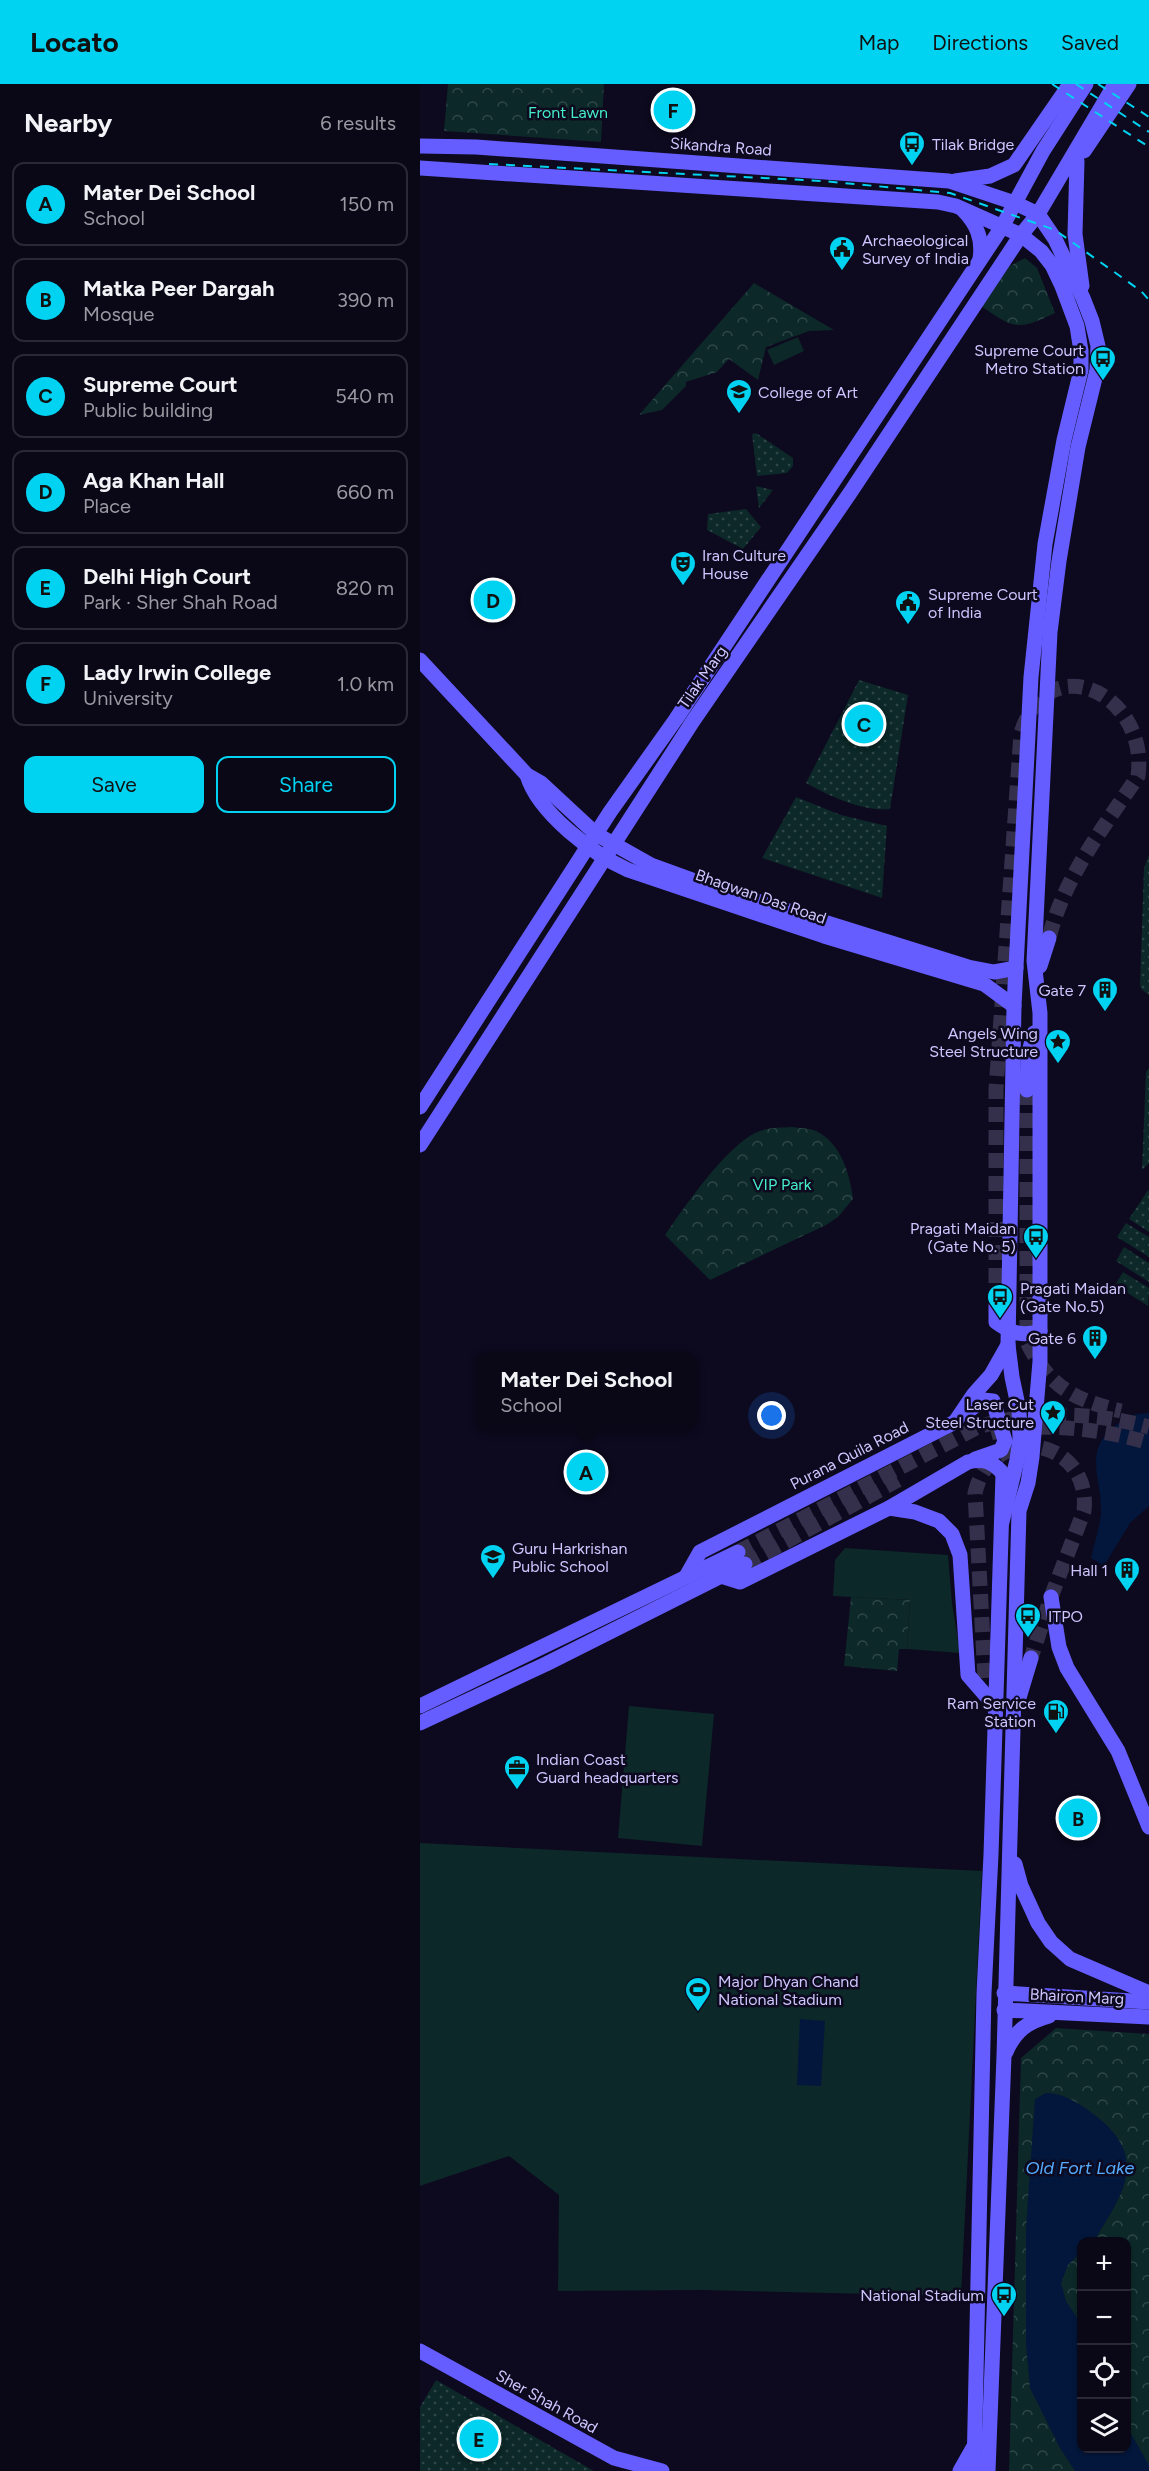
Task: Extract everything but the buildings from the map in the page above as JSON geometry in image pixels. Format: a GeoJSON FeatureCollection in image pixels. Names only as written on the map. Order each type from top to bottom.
{"type":"FeatureCollection","features":[{"type":"Feature","properties":{"kind":"main road"},"geometry":{"type":"LineString","coordinates":[[1037,147],[1070,84]]}},
{"type":"Feature","properties":{"kind":"main road"},"geometry":{"type":"LineString","coordinates":[[949,181],[978,179],[1003,171],[1018,161],[1037,147],[1086,84]]}},
{"type":"Feature","properties":{"kind":"main road"},"geometry":{"type":"LineString","coordinates":[[1040,218],[1077,145],[1115,84]]}},
{"type":"Feature","properties":{"kind":"main road"},"geometry":{"type":"LineString","coordinates":[[1040,218],[1129,84]]}},
{"type":"Feature","properties":{"kind":"main road","name":"Sikandra Road"},"geometry":{"type":"LineString","coordinates":[[420,146],[477,147],[949,181],[1015,203],[1040,218]]}},
{"type":"Feature","properties":{"kind":"main road","name":"Tilak Marg"},"geometry":{"type":"LineString","coordinates":[[420,1107],[587,847],[676,719],[1002,227],[1015,203],[1037,147]]}},
{"type":"Feature","properties":{"kind":"main road"},"geometry":{"type":"LineString","coordinates":[[1077,161],[1075,234],[1083,298]]}},
{"type":"Feature","properties":{"kind":"main road"},"geometry":{"type":"LineString","coordinates":[[420,168],[923,201],[962,208],[1021,235],[1041,251],[1052,265],[1076,324],[1082,351],[1081,370],[1064,440],[1045,543],[1034,640],[1014,1006],[1008,1338],[1011,1377],[1019,1410],[1020,1438],[1015,1470],[1002,1522]]}},
{"type":"Feature","properties":{"kind":"main road"},"geometry":{"type":"LineString","coordinates":[[923,201],[935,192],[933,184],[925,179]]}},
{"type":"Feature","properties":{"kind":"main road"},"geometry":{"type":"LineString","coordinates":[[962,208],[974,222],[978,232],[981,243],[980,259]]}},
{"type":"Feature","properties":{"kind":"main road"},"geometry":{"type":"LineString","coordinates":[[988,2471],[1004,2056],[1019,1511],[1028,1483],[1032,1457],[1040,1331],[1040,1013],[1034,961],[1050,632],[1076,459],[1097,370],[1098,346],[1083,298],[1055,239],[1040,218]]}},
{"type":"Feature","properties":{"kind":"main road","name":"Tilak Marg"},"geometry":{"type":"LineString","coordinates":[[420,1145],[693,721],[820,537],[1021,235],[1040,218]]}},
{"type":"Feature","properties":{"kind":"main road"},"geometry":{"type":"LineString","coordinates":[[1076,324],[1092,321]]}},
{"type":"Feature","properties":{"kind":"main road"},"geometry":{"type":"LineString","coordinates":[[804,527],[820,537]]}},
{"type":"Feature","properties":{"kind":"main road","name":"Bhagwan Das Road"},"geometry":{"type":"LineString","coordinates":[[420,660],[527,775],[541,783],[596,834],[613,845],[651,865],[926,960],[984,984],[1014,1006]]}},
{"type":"Feature","properties":{"kind":"main road","name":"Bhagwan Das Road"},"geometry":{"type":"LineString","coordinates":[[527,775],[532,790],[587,847],[604,859],[628,870],[926,960],[988,972],[1016,968]]}},
{"type":"Feature","properties":{"kind":"main road"},"geometry":{"type":"LineString","coordinates":[[1037,984],[1040,963],[1049,938]]}},
{"type":"Feature","properties":{"kind":"main road"},"geometry":{"type":"LineString","coordinates":[[1027,1090],[1028,1056],[1040,1013]]}},
{"type":"Feature","properties":{"kind":"main road"},"geometry":{"type":"LineString","coordinates":[[996,1306],[996,1322],[1008,1338]]}},
{"type":"Feature","properties":{"kind":"main road"},"geometry":{"type":"LineString","coordinates":[[1008,1338],[1040,1331]]}},
{"type":"Feature","properties":{"kind":"main road","name":"Purana Quila Road"},"geometry":{"type":"LineString","coordinates":[[687,1575],[700,1552],[955,1422],[974,1394],[991,1375],[1008,1338]]}},
{"type":"Feature","properties":{"kind":"main road"},"geometry":{"type":"LineString","coordinates":[[420,1706],[687,1575],[719,1569],[740,1582],[889,1508],[968,1462],[998,1451],[1004,1446],[1005,1441],[996,1403],[991,1399],[983,1400],[955,1422]]}},
{"type":"Feature","properties":{"kind":"main road"},"geometry":{"type":"LineString","coordinates":[[968,1462],[979,1460],[990,1462],[1003,1474],[991,1855],[984,1993],[974,2471]]}},
{"type":"Feature","properties":{"kind":"main road"},"geometry":{"type":"LineString","coordinates":[[889,1508],[915,1512],[939,1521],[952,1534],[960,1555],[968,1676],[988,1698],[995,1701]]}},
{"type":"Feature","properties":{"kind":"main road"},"geometry":{"type":"LineString","coordinates":[[420,1723],[546,1664],[742,1558]]}},
{"type":"Feature","properties":{"kind":"main road"},"geometry":{"type":"LineString","coordinates":[[1051,1598],[1059,1647],[1066,1668],[1118,1751],[1149,1827]]}},
{"type":"Feature","properties":{"kind":"main road"},"geometry":{"type":"LineString","coordinates":[[1012,1720],[1031,1658]]}},
{"type":"Feature","properties":{"kind":"main road"},"geometry":{"type":"LineString","coordinates":[[985,1678],[995,1701]]}},
{"type":"Feature","properties":{"kind":"main road"},"geometry":{"type":"LineString","coordinates":[[1010,1850],[1021,1886],[1038,1923],[1051,1942],[1070,1959],[1149,1993]]}},
{"type":"Feature","properties":{"kind":"main road","name":"Bhairon Marg"},"geometry":{"type":"LineString","coordinates":[[1004,1993],[1149,2002]]}},
{"type":"Feature","properties":{"kind":"main road","name":"Bhairon Marg"},"geometry":{"type":"LineString","coordinates":[[1004,2010],[1149,2017]]}},
{"type":"Feature","properties":{"kind":"main road"},"geometry":{"type":"LineString","coordinates":[[1004,2056],[1012,2037],[1020,2029],[1035,2020],[1058,2013]]}},
{"type":"Feature","properties":{"kind":"main road","name":"Sher Shah Road"},"geometry":{"type":"LineString","coordinates":[[420,2351],[614,2458],[663,2471]]}},
{"type":"Feature","properties":{"kind":"main road","name":"Sher Shah Road"},"geometry":{"type":"LineString","coordinates":[[420,2361],[611,2465],[632,2471]]}},
{"type":"Feature","properties":{"kind":"main road"},"geometry":{"type":"LineString","coordinates":[[960,2471],[976,2441]]}},
{"type":"Feature","properties":{"kind":"green space","name":"Front Lawn"},"geometry":{"type":"Polygon","coordinates":[[[448,84],[604,84],[601,142],[444,131],[448,84]]]}},
{"type":"Feature","properties":{"kind":"green space"},"geometry":{"type":"Polygon","coordinates":[[[1025,258],[1037,268],[1055,313],[1032,323],[1016,325],[1001,319],[981,306],[1010,266],[1025,258]]]}},
{"type":"Feature","properties":{"kind":"green space"},"geometry":{"type":"Polygon","coordinates":[[[754,283],[834,330],[809,331],[766,347],[758,380],[729,359],[717,372],[686,382],[686,386],[662,410],[639,415],[754,283]]]}},
{"type":"Feature","properties":{"kind":"green space"},"geometry":{"type":"Polygon","coordinates":[[[798,337],[804,351],[774,365],[767,350],[798,337]]]}},
{"type":"Feature","properties":{"kind":"green space"},"geometry":{"type":"Polygon","coordinates":[[[756,433],[793,458],[793,466],[787,473],[757,476],[752,434],[756,433]]]}},
{"type":"Feature","properties":{"kind":"green space"},"geometry":{"type":"Polygon","coordinates":[[[756,486],[773,490],[759,508],[756,486]]]}},
{"type":"Feature","properties":{"kind":"green space"},"geometry":{"type":"Polygon","coordinates":[[[746,509],[761,527],[743,549],[707,530],[708,514],[746,509]]]}},
{"type":"Feature","properties":{"kind":"green space"},"geometry":{"type":"Polygon","coordinates":[[[859,680],[908,695],[890,809],[858,806],[806,783],[859,680]]]}},
{"type":"Feature","properties":{"kind":"green space"},"geometry":{"type":"Polygon","coordinates":[[[796,797],[841,815],[887,826],[882,898],[762,858],[796,797]]]}},
{"type":"Feature","properties":{"kind":"green space"},"geometry":{"type":"Polygon","coordinates":[[[1149,855],[1149,995],[1141,989],[1140,984],[1144,868],[1149,855]]]}},
{"type":"Feature","properties":{"kind":"green space"},"geometry":{"type":"Polygon","coordinates":[[[1149,1068],[1149,1163],[1142,1170],[1146,1072],[1149,1068]]]}},
{"type":"Feature","properties":{"kind":"green space","name":"VIP Park"},"geometry":{"type":"Polygon","coordinates":[[[792,1127],[816,1131],[832,1143],[847,1170],[853,1199],[838,1217],[826,1225],[710,1280],[665,1235],[706,1179],[743,1140],[764,1130],[792,1127]]]}},
{"type":"Feature","properties":{"kind":"green space"},"geometry":{"type":"Polygon","coordinates":[[[1149,1191],[1149,1232],[1129,1219],[1149,1191]]]}},
{"type":"Feature","properties":{"kind":"green space"},"geometry":{"type":"Polygon","coordinates":[[[1126,1223],[1149,1237],[1149,1257],[1117,1237],[1126,1223]]]}},
{"type":"Feature","properties":{"kind":"green space"},"geometry":{"type":"Polygon","coordinates":[[[1124,1247],[1149,1263],[1149,1282],[1116,1261],[1124,1247]]]}},
{"type":"Feature","properties":{"kind":"green space"},"geometry":{"type":"Polygon","coordinates":[[[1123,1272],[1149,1288],[1148,1306],[1115,1285],[1123,1272]]]}},
{"type":"Feature","properties":{"kind":"green space"},"geometry":{"type":"Polygon","coordinates":[[[845,1548],[948,1555],[952,1603],[960,1653],[907,1649],[910,1600],[833,1596],[835,1560],[845,1548]]]}},
{"type":"Feature","properties":{"kind":"green space"},"geometry":{"type":"Polygon","coordinates":[[[851,1597],[910,1600],[907,1649],[899,1649],[897,1671],[844,1666],[851,1597]]]}},
{"type":"Feature","properties":{"kind":"green space"},"geometry":{"type":"Polygon","coordinates":[[[629,1706],[714,1714],[702,1846],[618,1838],[629,1706]]]}},
{"type":"Feature","properties":{"kind":"green space","name":"Major Dhyan Chand National Stadium"},"geometry":{"type":"Polygon","coordinates":[[[420,1843],[982,1871],[961,2296],[702,2290],[558,2291],[559,2195],[509,2156],[420,2186],[420,1843]]]}},
{"type":"Feature","properties":{"kind":"green space"},"geometry":{"type":"Polygon","coordinates":[[[1056,2028],[1149,2034],[1149,2471],[1009,2471],[1021,2058],[1056,2028]]]}},
{"type":"Feature","properties":{"kind":"green space"},"geometry":{"type":"Polygon","coordinates":[[[436,2380],[594,2471],[420,2471],[420,2407],[436,2380]]]}},
{"type":"Feature","properties":{"kind":"water"},"geometry":{"type":"Polygon","coordinates":[[[1149,1413],[1149,1506],[1130,1523],[1104,1566],[1091,1558],[1101,1513],[1097,1453],[1107,1433],[1119,1423],[1133,1415],[1149,1413]]]}},
{"type":"Feature","properties":{"kind":"water"},"geometry":{"type":"Polygon","coordinates":[[[800,2019],[825,2021],[821,2086],[797,2085],[800,2019]]]}},
{"type":"Feature","properties":{"kind":"water","name":"Old Fort Lake"},"geometry":{"type":"Polygon","coordinates":[[[1046,2093],[1066,2097],[1079,2104],[1112,2131],[1122,2146],[1127,2161],[1122,2191],[1114,2207],[1096,2237],[1077,2237],[1077,2256],[1068,2265],[1061,2283],[1066,2301],[1077,2318],[1077,2453],[1131,2453],[1131,2434],[1149,2465],[1149,2471],[1075,2471],[1060,2448],[1030,2388],[1026,2344],[1026,2229],[1035,2099],[1046,2093]]]}},
{"type":"Feature","properties":{"kind":"tunnel"},"geometry":{"type":"LineString","coordinates":[[996,1306],[996,1089],[1021,733],[1034,706],[1052,691],[1073,686],[1094,691],[1113,703],[1128,722],[1137,747],[1138,776],[1075,873],[1064,894],[1049,938]]}},
{"type":"Feature","properties":{"kind":"tunnel"},"geometry":{"type":"LineString","coordinates":[[1027,1090],[1027,1342],[1035,1357],[1054,1381],[1076,1396],[1121,1411]]}},
{"type":"Feature","properties":{"kind":"tunnel"},"geometry":{"type":"LineString","coordinates":[[738,1552],[978,1427],[1020,1418],[1064,1415],[1107,1418],[1149,1427]]}},
{"type":"Feature","properties":{"kind":"tunnel"},"geometry":{"type":"LineString","coordinates":[[991,1433],[1009,1429],[1070,1428],[1112,1434],[1149,1443]]}},
{"type":"Feature","properties":{"kind":"tunnel"},"geometry":{"type":"LineString","coordinates":[[985,1678],[975,1493],[985,1470],[1000,1455],[1019,1448],[1038,1447],[1057,1454],[1073,1467],[1082,1486],[1084,1511],[1051,1597],[1031,1658]]}},
{"type":"Feature","properties":{"kind":"tunnel"},"geometry":{"type":"LineString","coordinates":[[745,1564],[898,1480]]}},
{"type":"Feature","properties":{"kind":"railway"},"geometry":{"type":"LineString","coordinates":[[1052,84],[1149,147]]}},
{"type":"Feature","properties":{"kind":"railway"},"geometry":{"type":"LineString","coordinates":[[1076,84],[1149,132]]}},
{"type":"Feature","properties":{"kind":"railway"},"geometry":{"type":"LineString","coordinates":[[1098,84],[1149,117]]}},
{"type":"Feature","properties":{"kind":"railway"},"geometry":{"type":"LineString","coordinates":[[489,164],[822,181],[950,193],[1055,230],[1141,291],[1149,300]]}},
{"type":"Feature","properties":{"kind":"place","name":"Lady Irwin College"},"geometry":{"type":"Point","coordinates":[673,110]}},
{"type":"Feature","properties":{"kind":"place","name":"Tilak Bridge"},"geometry":{"type":"Point","coordinates":[912,167]}},
{"type":"Feature","properties":{"kind":"place","name":"Archaeological Survey of India"},"geometry":{"type":"Point","coordinates":[842,272]}},
{"type":"Feature","properties":{"kind":"place","name":"Supreme Court Metro Station"},"geometry":{"type":"Point","coordinates":[1103,382]}},
{"type":"Feature","properties":{"kind":"place","name":"College of Art"},"geometry":{"type":"Point","coordinates":[739,415]}},
{"type":"Feature","properties":{"kind":"place","name":"Iran Culture House"},"geometry":{"type":"Point","coordinates":[683,587]}},
{"type":"Feature","properties":{"kind":"place","name":"Aga Khan Hall"},"geometry":{"type":"Point","coordinates":[493,600]}},
{"type":"Feature","properties":{"kind":"place","name":"Supreme Court of India"},"geometry":{"type":"Point","coordinates":[908,626]}},
{"type":"Feature","properties":{"kind":"place","name":"Supreme Court"},"geometry":{"type":"Point","coordinates":[864,724]}},
{"type":"Feature","properties":{"kind":"place","name":"Gate 7"},"geometry":{"type":"Point","coordinates":[1105,1013]}},
{"type":"Feature","properties":{"kind":"place","name":"Angels Wing Steel Structure"},"geometry":{"type":"Point","coordinates":[1058,1065]}},
{"type":"Feature","properties":{"kind":"place","name":"Pragati Maidan (Gate No. 5)"},"geometry":{"type":"Point","coordinates":[1036,1260]}},
{"type":"Feature","properties":{"kind":"place","name":"Pragati Maidan (Gate No.5)"},"geometry":{"type":"Point","coordinates":[1000,1320]}},
{"type":"Feature","properties":{"kind":"place","name":"Gate 6"},"geometry":{"type":"Point","coordinates":[1095,1361]}},
{"type":"Feature","properties":{"kind":"place","name":"Laser Cut Steel Structure"},"geometry":{"type":"Point","coordinates":[1053,1436]}},
{"type":"Feature","properties":{"kind":"place","name":"Mater Dei School"},"geometry":{"type":"Point","coordinates":[586,1472]}},
{"type":"Feature","properties":{"kind":"place","name":"Guru Harkrishan Public School"},"geometry":{"type":"Point","coordinates":[493,1580]}},
{"type":"Feature","properties":{"kind":"place","name":"Hall 1"},"geometry":{"type":"Point","coordinates":[1127,1593]}},
{"type":"Feature","properties":{"kind":"place","name":"ITPO"},"geometry":{"type":"Point","coordinates":[1028,1639]}},
{"type":"Feature","properties":{"kind":"place","name":"Ram Service Station"},"geometry":{"type":"Point","coordinates":[1056,1735]}},
{"type":"Feature","properties":{"kind":"place","name":"Indian Coast Guard headquarters"},"geometry":{"type":"Point","coordinates":[517,1791]}},
{"type":"Feature","properties":{"kind":"place","name":"Matka Peer Dargah"},"geometry":{"type":"Point","coordinates":[1078,1818]}},
{"type":"Feature","properties":{"kind":"place","name":"Major Dhyan Chand National Stadium"},"geometry":{"type":"Point","coordinates":[698,2013]}},
{"type":"Feature","properties":{"kind":"place","name":"National Stadium"},"geometry":{"type":"Point","coordinates":[1004,2318]}},
{"type":"Feature","properties":{"kind":"place","name":"Delhi High Court"},"geometry":{"type":"Point","coordinates":[479,2439]}}]}
